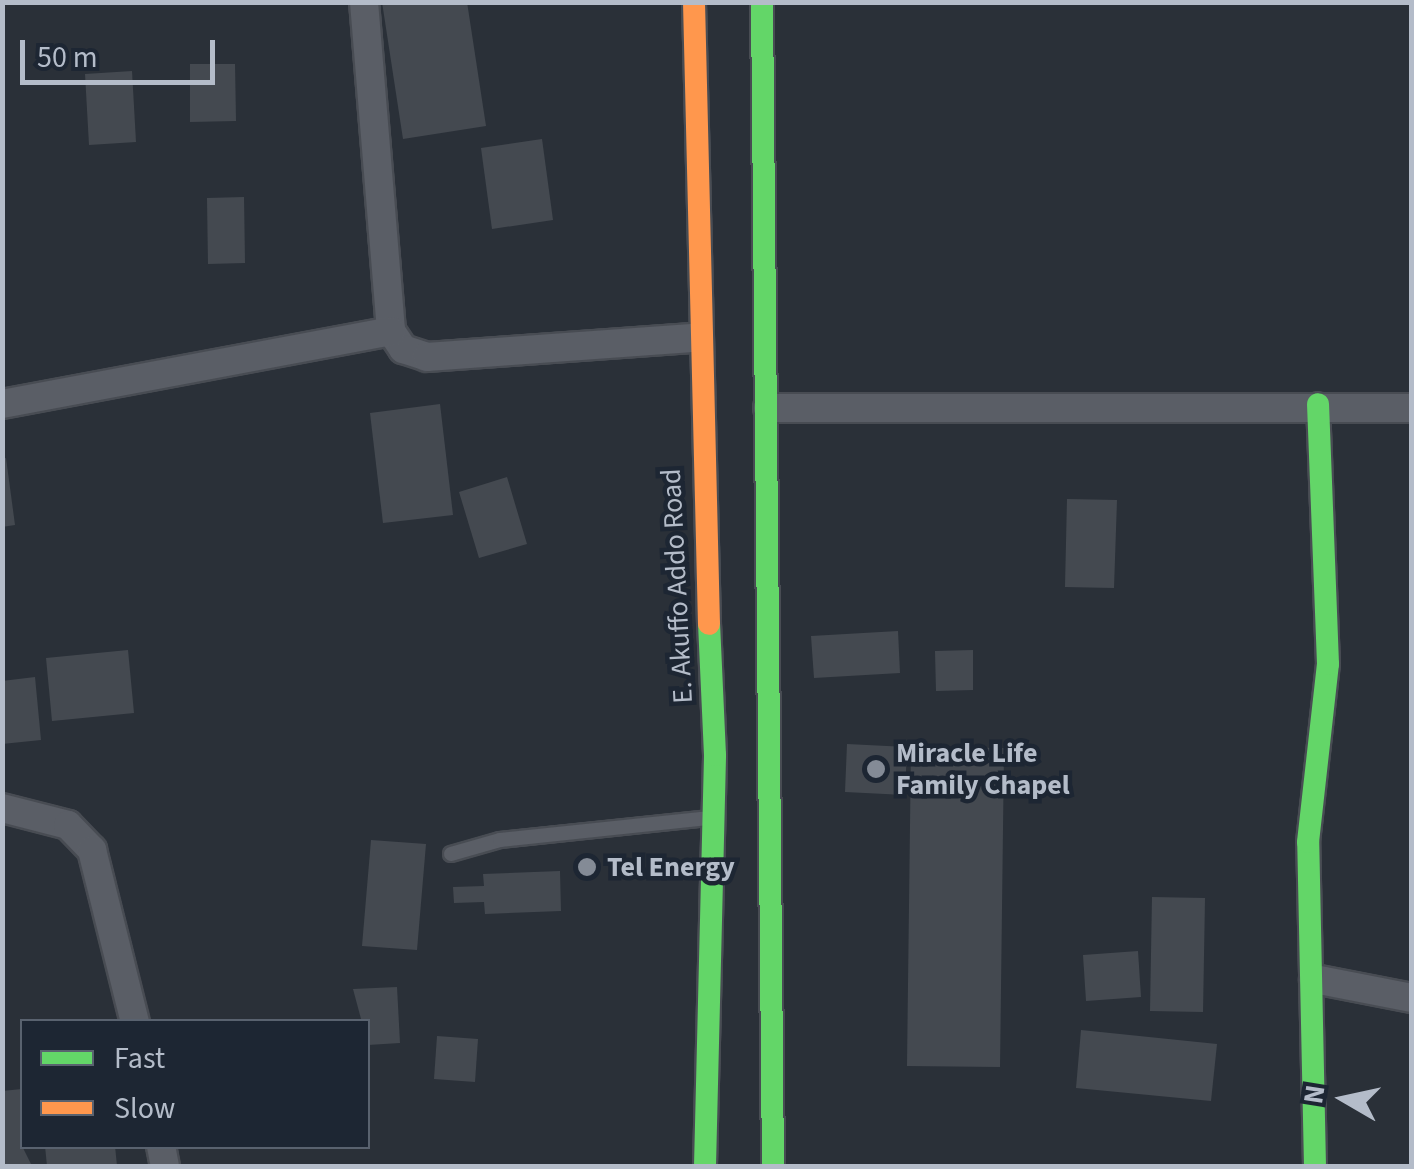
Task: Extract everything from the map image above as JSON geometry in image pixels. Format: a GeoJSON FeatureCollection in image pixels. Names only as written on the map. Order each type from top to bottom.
{"type":"FeatureCollection","features":[{"type":"Feature","properties":{"kind":"main road","name":"E. Akuffo Addo Road"},"geometry":{"type":"LineString","coordinates":[[694,2],[695,338],[714,818],[705,1166]]}},
{"type":"Feature","properties":{"kind":"main road"},"geometry":{"type":"LineString","coordinates":[[762,2],[773,1166]]}},
{"type":"Feature","properties":{"kind":"main road"},"geometry":{"type":"LineString","coordinates":[[1315,1166],[1314,979],[1308,842],[1328,664],[1318,404]]}},
{"type":"Feature","properties":{"kind":"street"},"geometry":{"type":"LineString","coordinates":[[364,2],[391,331],[403,349],[427,357],[695,338]]}},
{"type":"Feature","properties":{"kind":"street"},"geometry":{"type":"LineString","coordinates":[[2,404],[391,331]]}},
{"type":"Feature","properties":{"kind":"street"},"geometry":{"type":"LineString","coordinates":[[768,408],[1318,404],[1412,408]]}},
{"type":"Feature","properties":{"kind":"street"},"geometry":{"type":"LineString","coordinates":[[2,808],[68,825],[92,850],[134,1019]]}},
{"type":"Feature","properties":{"kind":"street"},"geometry":{"type":"LineString","coordinates":[[1314,979],[1412,998]]}},
{"type":"Feature","properties":{"kind":"lane"},"geometry":{"type":"LineString","coordinates":[[451,854],[551,832],[714,818]]}},
{"type":"Feature","properties":{"kind":"building"},"geometry":{"type":"Polygon","coordinates":[[[382,2],[467,2],[486,126],[403,139],[382,2]]]}},
{"type":"Feature","properties":{"kind":"building"},"geometry":{"type":"Polygon","coordinates":[[[190,64],[235,64],[236,121],[190,122],[190,64]]]}},
{"type":"Feature","properties":{"kind":"building"},"geometry":{"type":"Polygon","coordinates":[[[132,71],[136,142],[89,145],[85,74],[132,71]]]}},
{"type":"Feature","properties":{"kind":"building"},"geometry":{"type":"Polygon","coordinates":[[[542,139],[553,220],[492,229],[481,148],[542,139]]]}},
{"type":"Feature","properties":{"kind":"building"},"geometry":{"type":"Polygon","coordinates":[[[244,197],[245,263],[208,264],[207,198],[244,197]]]}},
{"type":"Feature","properties":{"kind":"building"},"geometry":{"type":"Polygon","coordinates":[[[440,404],[453,515],[383,523],[370,413],[440,404]]]}},
{"type":"Feature","properties":{"kind":"building"},"geometry":{"type":"Polygon","coordinates":[[[6,458],[15,525],[2,527],[2,459],[6,458]]]}},
{"type":"Feature","properties":{"kind":"building"},"geometry":{"type":"Polygon","coordinates":[[[507,477],[527,544],[479,558],[459,492],[507,477]]]}},
{"type":"Feature","properties":{"kind":"building"},"geometry":{"type":"Polygon","coordinates":[[[1067,499],[1117,500],[1114,588],[1065,587],[1067,499]]]}},
{"type":"Feature","properties":{"kind":"building"},"geometry":{"type":"Polygon","coordinates":[[[898,631],[900,673],[814,678],[811,636],[898,631]]]}},
{"type":"Feature","properties":{"kind":"building"},"geometry":{"type":"Polygon","coordinates":[[[128,650],[134,713],[52,721],[46,658],[128,650]]]}},
{"type":"Feature","properties":{"kind":"building"},"geometry":{"type":"Polygon","coordinates":[[[973,650],[973,690],[936,691],[935,651],[973,650]]]}},
{"type":"Feature","properties":{"kind":"building"},"geometry":{"type":"Polygon","coordinates":[[[35,677],[41,740],[2,744],[2,681],[35,677]]]}},
{"type":"Feature","properties":{"kind":"building","name":"Miracle Life Family Chapel"},"geometry":{"type":"Polygon","coordinates":[[[847,744],[907,747],[905,795],[845,792],[847,744]]]}},
{"type":"Feature","properties":{"kind":"building"},"geometry":{"type":"Polygon","coordinates":[[[911,747],[1004,748],[1000,1067],[907,1066],[911,747]]]}},
{"type":"Feature","properties":{"kind":"building"},"geometry":{"type":"Polygon","coordinates":[[[371,840],[426,844],[417,950],[362,946],[371,840]]]}},
{"type":"Feature","properties":{"kind":"building"},"geometry":{"type":"Polygon","coordinates":[[[560,871],[561,911],[485,914],[484,902],[454,903],[453,887],[484,886],[483,874],[560,871]]]}},
{"type":"Feature","properties":{"kind":"building"},"geometry":{"type":"Polygon","coordinates":[[[1152,897],[1205,898],[1203,1012],[1150,1011],[1152,897]]]}},
{"type":"Feature","properties":{"kind":"building"},"geometry":{"type":"Polygon","coordinates":[[[1138,951],[1141,997],[1086,1001],[1083,955],[1138,951]]]}},
{"type":"Feature","properties":{"kind":"building"},"geometry":{"type":"Polygon","coordinates":[[[397,987],[400,1043],[370,1045],[370,1019],[361,1019],[353,989],[397,987]]]}},
{"type":"Feature","properties":{"kind":"building"},"geometry":{"type":"Polygon","coordinates":[[[1081,1030],[1217,1044],[1211,1101],[1076,1088],[1081,1030]]]}},
{"type":"Feature","properties":{"kind":"building"},"geometry":{"type":"Polygon","coordinates":[[[437,1036],[478,1039],[475,1082],[434,1079],[437,1036]]]}},
{"type":"Feature","properties":{"kind":"building"},"geometry":{"type":"Polygon","coordinates":[[[20,1089],[20,1149],[32,1166],[2,1166],[2,1091],[20,1089]]]}},
{"type":"Feature","properties":{"kind":"building"},"geometry":{"type":"Polygon","coordinates":[[[45,1149],[115,1149],[117,1166],[47,1166],[45,1149]]]}},
{"type":"Feature","properties":{"kind":"traffic: fast"},"geometry":{"type":"LineString","coordinates":[[762,2],[773,1166]]}},
{"type":"Feature","properties":{"kind":"traffic: fast"},"geometry":{"type":"LineString","coordinates":[[1315,1166],[1308,842],[1328,664],[1318,404]]}},
{"type":"Feature","properties":{"kind":"traffic: fast"},"geometry":{"type":"LineString","coordinates":[[705,1166],[715,755],[709,624]]}},
{"type":"Feature","properties":{"kind":"traffic: slow"},"geometry":{"type":"LineString","coordinates":[[694,2],[709,624]]}},
{"type":"Feature","properties":{"kind":"place","name":"Miracle Life Family Chapel"},"geometry":{"type":"Point","coordinates":[876,769]}},
{"type":"Feature","properties":{"kind":"place","name":"Tel Energy"},"geometry":{"type":"Point","coordinates":[587,867]}}]}
